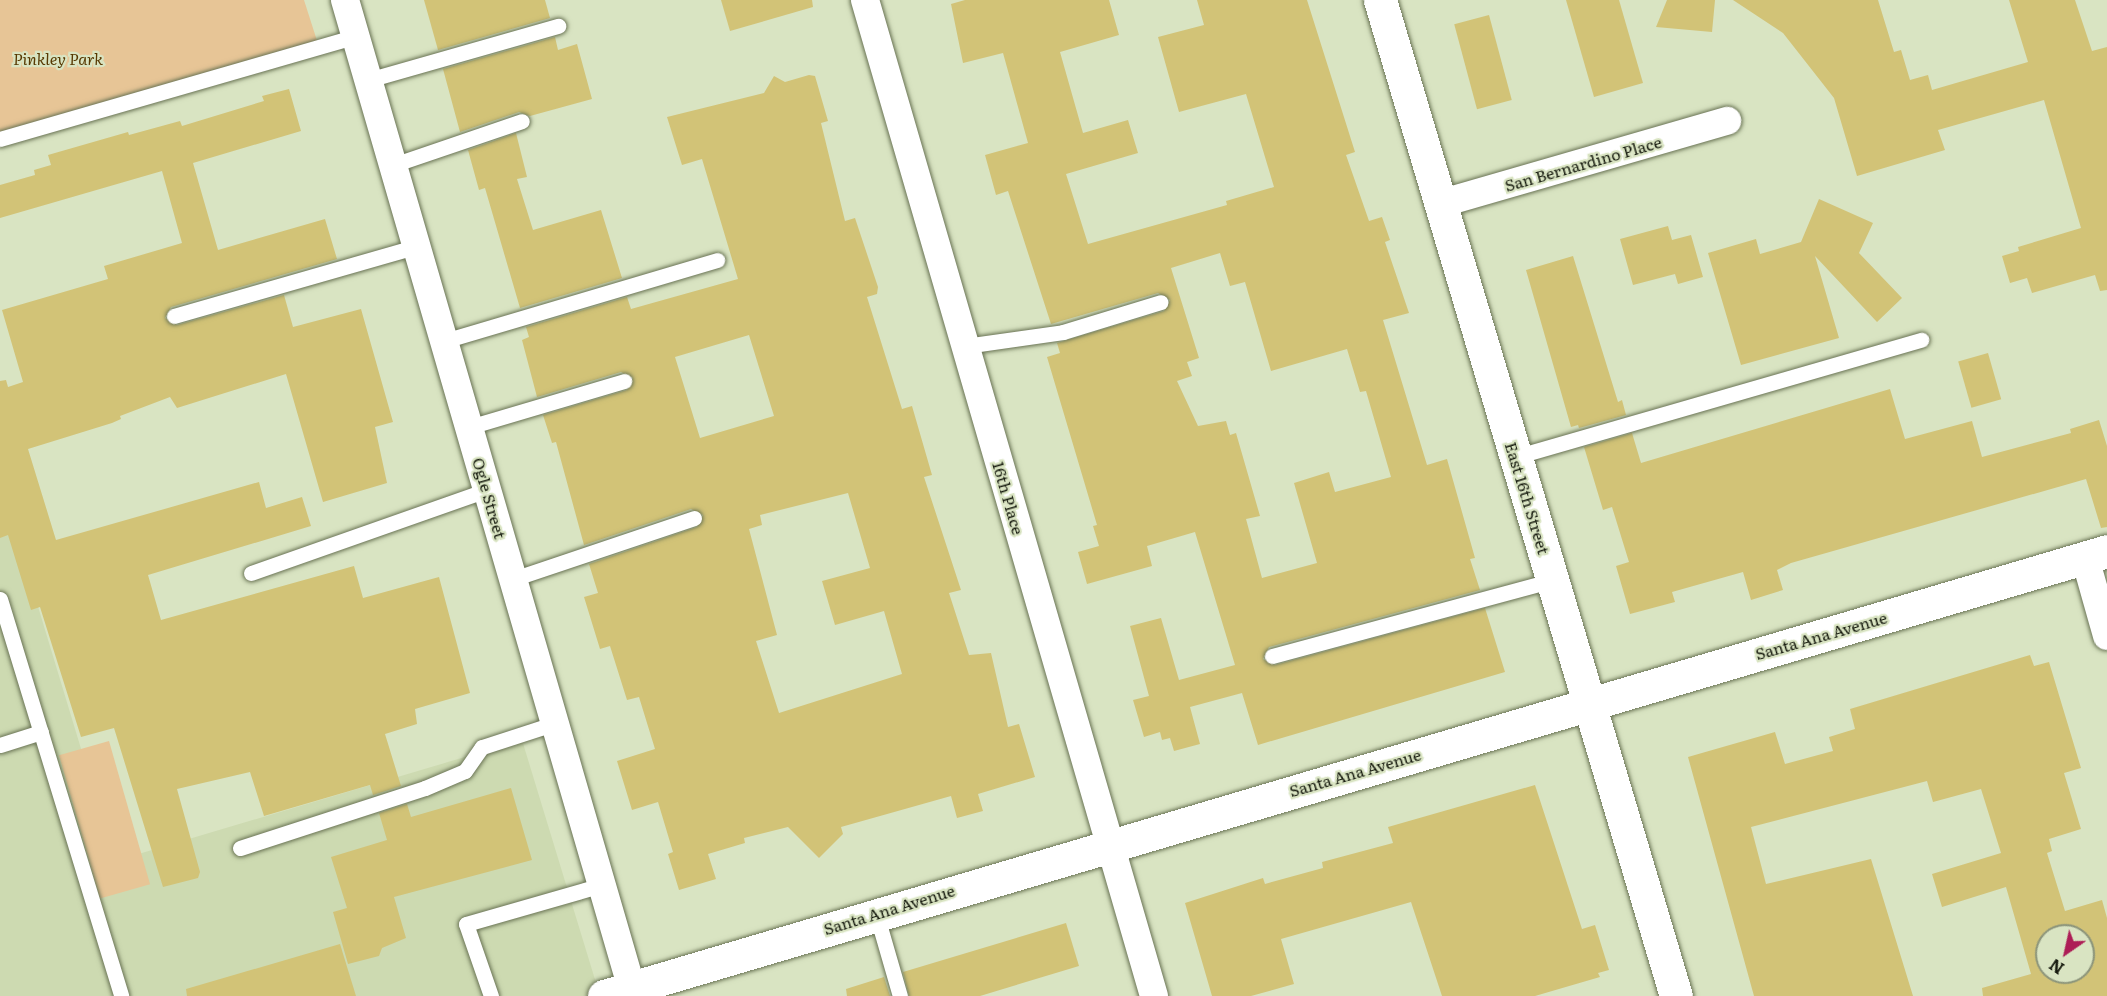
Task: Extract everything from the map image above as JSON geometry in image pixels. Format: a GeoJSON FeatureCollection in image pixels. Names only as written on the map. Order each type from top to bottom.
{"type":"FeatureCollection","features":[{"type":"Feature","properties":{"kind":"street","name":"Ogle Street"},"geometry":{"type":"LineString","coordinates":[[345,0],[393,165],[414,247],[444,341],[602,885],[623,993]]}},
{"type":"Feature","properties":{"kind":"street","name":"16th Place"},"geometry":{"type":"LineString","coordinates":[[865,0],[1154,996]]}},
{"type":"Feature","properties":{"kind":"street","name":"East 16th Street"},"geometry":{"type":"LineString","coordinates":[[1380,0],[1676,996]]}},
{"type":"Feature","properties":{"kind":"street","name":"San Bernardino Place"},"geometry":{"type":"LineString","coordinates":[[1439,204],[1727,121]]}},
{"type":"Feature","properties":{"kind":"street","name":"Santa Ana Avenue"},"geometry":{"type":"LineString","coordinates":[[623,993],[876,913],[2096,554]]}},
{"type":"Feature","properties":{"kind":"street"},"geometry":{"type":"LineString","coordinates":[[2096,554],[2107,636]]}},
{"type":"Feature","properties":{"kind":"lane"},"geometry":{"type":"LineString","coordinates":[[368,80],[558,26]]}},
{"type":"Feature","properties":{"kind":"lane"},"geometry":{"type":"LineString","coordinates":[[0,139],[356,36]]}},
{"type":"Feature","properties":{"kind":"lane"},"geometry":{"type":"LineString","coordinates":[[393,165],[522,121]]}},
{"type":"Feature","properties":{"kind":"lane"},"geometry":{"type":"LineString","coordinates":[[174,315],[414,247]]}},
{"type":"Feature","properties":{"kind":"lane"},"geometry":{"type":"LineString","coordinates":[[444,341],[717,260]]}},
{"type":"Feature","properties":{"kind":"lane"},"geometry":{"type":"LineString","coordinates":[[965,346],[1063,332],[1161,302]]}},
{"type":"Feature","properties":{"kind":"lane"},"geometry":{"type":"LineString","coordinates":[[1515,457],[1921,340]]}},
{"type":"Feature","properties":{"kind":"lane"},"geometry":{"type":"LineString","coordinates":[[469,427],[624,381]]}},
{"type":"Feature","properties":{"kind":"lane"},"geometry":{"type":"LineString","coordinates":[[251,573],[487,490]]}},
{"type":"Feature","properties":{"kind":"lane"},"geometry":{"type":"LineString","coordinates":[[513,579],[694,518]]}},
{"type":"Feature","properties":{"kind":"lane"},"geometry":{"type":"LineString","coordinates":[[1272,656],[1553,580]]}},
{"type":"Feature","properties":{"kind":"lane"},"geometry":{"type":"LineString","coordinates":[[0,599],[121,996]]}},
{"type":"Feature","properties":{"kind":"lane"},"geometry":{"type":"LineString","coordinates":[[240,848],[425,788],[465,771],[482,747],[556,723]]}},
{"type":"Feature","properties":{"kind":"lane"},"geometry":{"type":"LineString","coordinates":[[0,745],[41,732]]}},
{"type":"Feature","properties":{"kind":"lane"},"geometry":{"type":"LineString","coordinates":[[491,996],[466,924],[602,885]]}},
{"type":"Feature","properties":{"kind":"lane"},"geometry":{"type":"LineString","coordinates":[[876,913],[900,996]]}},
{"type":"Feature","properties":{"kind":"shaded area"},"geometry":{"type":"Polygon","coordinates":[[[0,481],[115,861],[522,740],[600,996],[0,996],[0,481]]]}},
{"type":"Feature","properties":{"kind":"green space","name":"Pinkley Park"},"geometry":{"type":"Polygon","coordinates":[[[0,0],[304,0],[319,47],[0,134],[0,0]]]}},
{"type":"Feature","properties":{"kind":"green space"},"geometry":{"type":"Polygon","coordinates":[[[109,741],[150,884],[100,899],[59,755],[109,741]]]}},
{"type":"Feature","properties":{"kind":"building"},"geometry":{"type":"Polygon","coordinates":[[[424,0],[545,0],[550,18],[438,50],[424,0]]]}},
{"type":"Feature","properties":{"kind":"building"},"geometry":{"type":"Polygon","coordinates":[[[721,0],[812,0],[813,7],[730,31],[721,0]]]}},
{"type":"Feature","properties":{"kind":"building"},"geometry":{"type":"Polygon","coordinates":[[[965,0],[1109,0],[1119,35],[1060,52],[1083,133],[1128,120],[1138,153],[1066,174],[1088,244],[1227,205],[1226,201],[1274,187],[1246,94],[1179,112],[1158,37],[1204,25],[1197,0],[1307,0],[1355,152],[1346,155],[1369,221],[1382,217],[1390,240],[1385,242],[1409,313],[1383,320],[1427,465],[1447,459],[1475,558],[1470,559],[1480,590],[1269,647],[1263,659],[1275,665],[1485,608],[1505,672],[1258,745],[1242,693],[1190,707],[1200,744],[1174,751],[1170,738],[1162,740],[1160,732],[1144,737],[1133,700],[1149,696],[1130,626],[1161,618],[1179,680],[1235,665],[1195,532],[1147,546],[1152,566],[1087,584],[1078,552],[1099,546],[1093,526],[1097,525],[1047,357],[1060,353],[1057,343],[1164,311],[1170,300],[1158,293],[1051,324],[1008,191],[996,195],[985,155],[1028,143],[1003,53],[963,63],[951,4],[965,0]],[[1220,253],[1171,268],[1199,358],[1187,362],[1192,376],[1177,381],[1198,426],[1226,421],[1230,435],[1236,433],[1260,516],[1246,519],[1262,578],[1317,563],[1294,483],[1329,472],[1335,492],[1391,477],[1366,391],[1360,392],[1347,349],[1271,371],[1245,282],[1230,286],[1220,253]]]}},
{"type":"Feature","properties":{"kind":"building"},"geometry":{"type":"Polygon","coordinates":[[[1566,0],[1619,0],[1643,83],[1594,97],[1566,0]]]}},
{"type":"Feature","properties":{"kind":"building"},"geometry":{"type":"Polygon","coordinates":[[[1667,0],[1715,0],[1712,32],[1656,27],[1667,0]]]}},
{"type":"Feature","properties":{"kind":"building"},"geometry":{"type":"Polygon","coordinates":[[[1733,0],[1878,0],[1894,52],[1901,50],[1910,80],[1928,75],[1932,90],[2028,62],[2009,0],[2075,0],[2092,51],[2107,47],[2107,290],[2100,291],[2095,275],[2032,293],[2027,278],[2010,283],[2002,256],[2019,251],[2018,247],[2081,228],[2044,100],[1938,130],[1945,150],[1857,176],[1834,98],[1783,33],[1733,0]]]}},
{"type":"Feature","properties":{"kind":"building"},"geometry":{"type":"Polygon","coordinates":[[[1489,15],[1512,100],[1477,109],[1454,24],[1489,15]]]}},
{"type":"Feature","properties":{"kind":"building"},"geometry":{"type":"Polygon","coordinates":[[[555,37],[558,50],[577,44],[592,99],[530,116],[519,112],[460,132],[443,69],[555,37]]]}},
{"type":"Feature","properties":{"kind":"building"},"geometry":{"type":"Polygon","coordinates":[[[809,75],[815,76],[828,121],[821,123],[845,221],[855,218],[878,287],[877,294],[867,297],[902,409],[912,406],[932,475],[924,477],[961,590],[949,593],[969,655],[991,653],[1008,727],[1019,724],[1035,777],[978,794],[983,811],[957,818],[951,796],[841,827],[843,834],[819,858],[788,827],[744,838],[745,843],[708,854],[716,879],[679,890],[668,854],[673,852],[658,802],[632,810],[617,761],[655,749],[639,697],[627,700],[610,646],[600,649],[584,597],[598,593],[589,564],[697,527],[703,515],[691,509],[584,545],[556,442],[552,443],[543,415],[627,390],[633,378],[621,372],[537,397],[522,340],[529,337],[526,327],[627,297],[631,309],[738,279],[702,159],[682,165],[667,117],[764,93],[774,76],[785,82],[809,75]],[[749,335],[675,357],[700,438],[774,416],[749,335]],[[848,493],[760,515],[762,525],[749,529],[777,635],[756,641],[779,713],[902,674],[884,611],[835,625],[822,581],[870,568],[848,493]]]}},
{"type":"Feature","properties":{"kind":"building"},"geometry":{"type":"Polygon","coordinates":[[[289,89],[301,131],[193,163],[218,250],[325,219],[337,259],[171,307],[165,318],[177,325],[284,295],[293,327],[361,309],[393,422],[375,427],[387,483],[323,502],[286,374],[177,408],[170,397],[120,416],[121,419],[112,423],[28,449],[56,540],[259,482],[266,508],[302,497],[311,526],[148,575],[161,620],[354,566],[363,598],[439,577],[470,693],[415,709],[417,724],[385,734],[401,786],[373,795],[370,785],[264,816],[250,772],[177,789],[200,872],[198,878],[163,887],[114,728],[81,737],[40,607],[31,610],[8,535],[0,538],[0,381],[6,380],[8,387],[23,382],[2,310],[108,279],[104,266],[182,243],[162,171],[0,218],[0,185],[35,175],[34,170],[51,165],[48,155],[128,132],[129,135],[180,121],[182,126],[264,101],[262,96],[289,89]]]}},
{"type":"Feature","properties":{"kind":"building"},"geometry":{"type":"Polygon","coordinates":[[[516,133],[527,177],[517,179],[533,230],[601,210],[622,278],[520,308],[485,188],[479,190],[468,150],[516,133]]]}},
{"type":"Feature","properties":{"kind":"building"},"geometry":{"type":"Polygon","coordinates":[[[1819,199],[1873,223],[1859,253],[1902,298],[1877,322],[1815,256],[1839,338],[1741,365],[1708,253],[1756,239],[1760,254],[1801,242],[1819,199]]]}},
{"type":"Feature","properties":{"kind":"building"},"geometry":{"type":"Polygon","coordinates":[[[1668,226],[1672,240],[1691,235],[1703,277],[1678,284],[1675,274],[1633,285],[1620,239],[1668,226]]]}},
{"type":"Feature","properties":{"kind":"building"},"geometry":{"type":"Polygon","coordinates":[[[1573,256],[1618,402],[1622,400],[1626,415],[1579,428],[1578,425],[1571,427],[1526,270],[1573,256]]]}},
{"type":"Feature","properties":{"kind":"building"},"geometry":{"type":"Polygon","coordinates":[[[1988,353],[2001,399],[1971,408],[1958,362],[1988,353]]]}},
{"type":"Feature","properties":{"kind":"building"},"geometry":{"type":"Polygon","coordinates":[[[1890,389],[1905,439],[1972,421],[1982,457],[2071,433],[2070,429],[2099,420],[2107,446],[2107,527],[2101,528],[2086,479],[1791,563],[1777,570],[1783,590],[1751,600],[1743,572],[1672,592],[1675,602],[1630,614],[1616,566],[1629,562],[1612,507],[1603,510],[1584,447],[1632,433],[1641,463],[1890,389]]]}},
{"type":"Feature","properties":{"kind":"building"},"geometry":{"type":"Polygon","coordinates":[[[2030,655],[2034,666],[2049,662],[2081,768],[2064,773],[2081,829],[2049,839],[2052,851],[2047,853],[2065,911],[2102,900],[2107,918],[2107,996],[1983,996],[1982,988],[2031,974],[2006,887],[1942,907],[1932,874],[2001,853],[1981,789],[1933,802],[1927,781],[1751,827],[1766,884],[1871,859],[1913,996],[1754,996],[1688,757],[1775,732],[1785,764],[1833,751],[1829,737],[1855,729],[1850,709],[2030,655]]]}},
{"type":"Feature","properties":{"kind":"building"},"geometry":{"type":"Polygon","coordinates":[[[1535,785],[1582,929],[1595,925],[1609,970],[1598,973],[1600,977],[1535,996],[1442,996],[1411,902],[1281,939],[1294,984],[1251,996],[1212,996],[1185,903],[1263,878],[1265,884],[1323,868],[1322,862],[1393,843],[1388,827],[1535,785]]]}},
{"type":"Feature","properties":{"kind":"building"},"geometry":{"type":"Polygon","coordinates":[[[511,788],[532,860],[394,897],[406,938],[382,948],[379,956],[348,964],[333,912],[347,908],[331,857],[387,840],[379,813],[407,804],[411,817],[511,788]]]}},
{"type":"Feature","properties":{"kind":"building"},"geometry":{"type":"Polygon","coordinates":[[[1066,923],[1079,966],[980,996],[909,996],[903,972],[1066,923]]]}},
{"type":"Feature","properties":{"kind":"building"},"geometry":{"type":"Polygon","coordinates":[[[340,944],[356,996],[187,996],[186,989],[340,944]]]}},
{"type":"Feature","properties":{"kind":"building"},"geometry":{"type":"Polygon","coordinates":[[[884,977],[890,996],[847,996],[846,989],[884,977]]]}}]}
